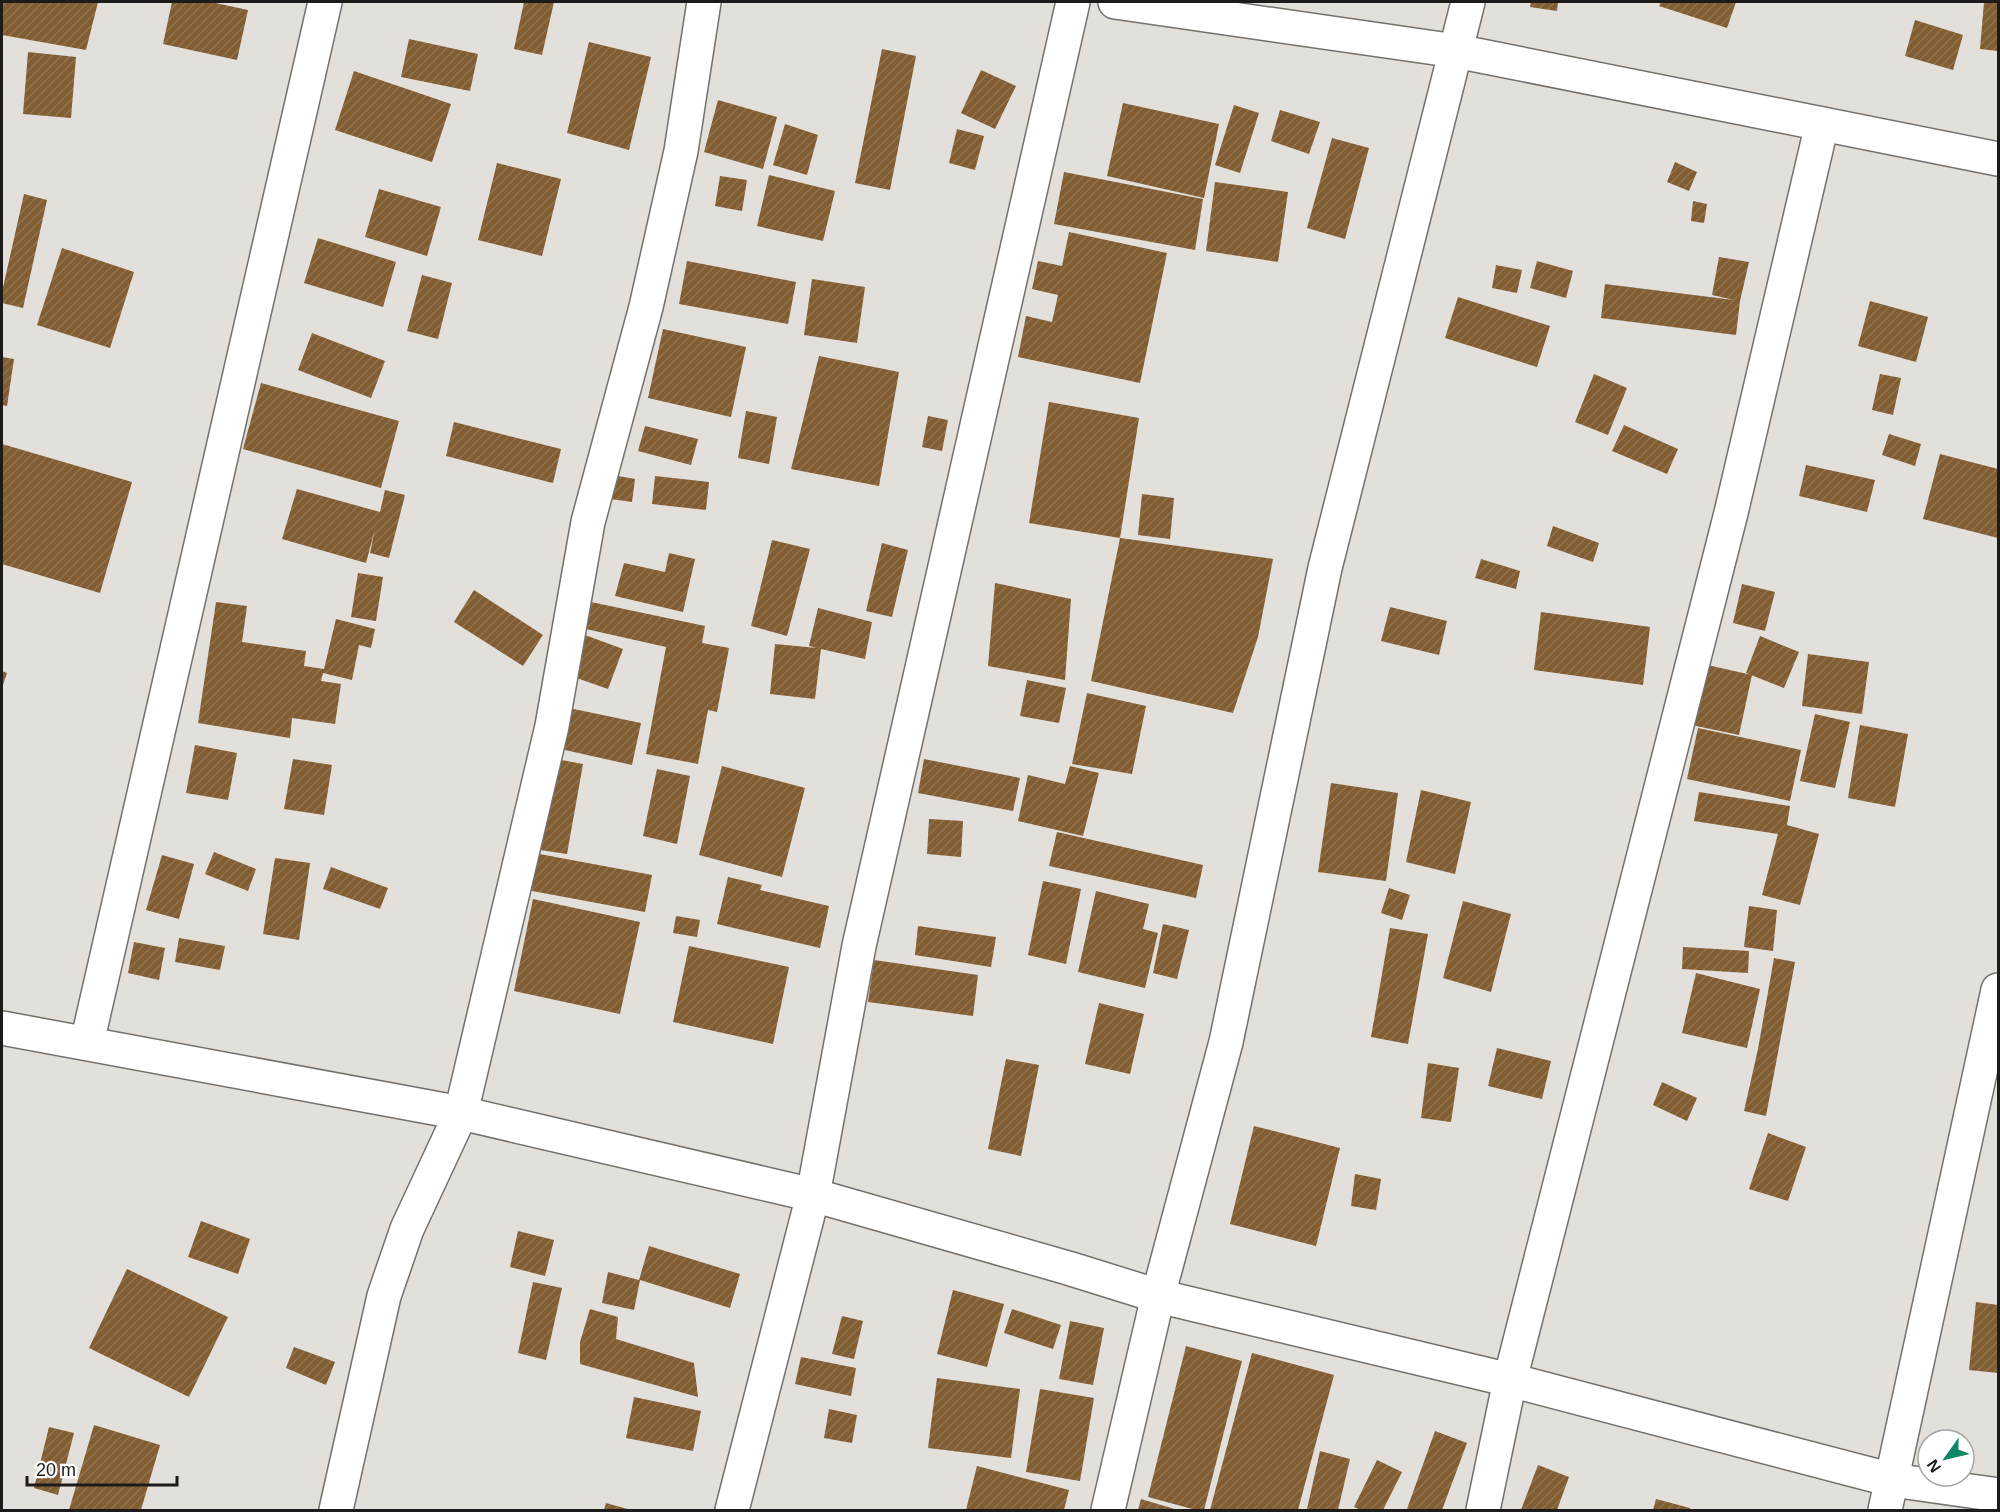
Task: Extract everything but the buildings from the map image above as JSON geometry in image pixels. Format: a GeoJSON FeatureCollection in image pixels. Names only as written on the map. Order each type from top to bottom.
{"type":"FeatureCollection","features":[{"type":"Feature","properties":{"kind":"street"},"geometry":{"type":"LineString","coordinates":[[87,1043],[325,2]]}},
{"type":"Feature","properties":{"kind":"street"},"geometry":{"type":"LineString","coordinates":[[336,1510],[384,1296],[407,1229],[461,1113],[552,726],[588,522],[646,307],[678,162],[704,2]]}},
{"type":"Feature","properties":{"kind":"street"},"geometry":{"type":"LineString","coordinates":[[732,1510],[813,1195],[859,946],[1073,2]]}},
{"type":"Feature","properties":{"kind":"street"},"geometry":{"type":"LineString","coordinates":[[1114,2],[1456,51],[1998,159]]}},
{"type":"Feature","properties":{"kind":"street"},"geometry":{"type":"LineString","coordinates":[[1108,1510],[1158,1296],[1226,1042],[1325,568],[1468,2]]}},
{"type":"Feature","properties":{"kind":"street"},"geometry":{"type":"LineString","coordinates":[[1483,1510],[1510,1380],[1728,524],[1822,124]]}},
{"type":"Feature","properties":{"kind":"street"},"geometry":{"type":"LineString","coordinates":[[1889,1495],[1998,990]]}},
{"type":"Feature","properties":{"kind":"street"},"geometry":{"type":"LineString","coordinates":[[2,1028],[461,1113],[813,1195],[1158,1296],[1510,1380],[1889,1495],[1998,1495]]}}]}
